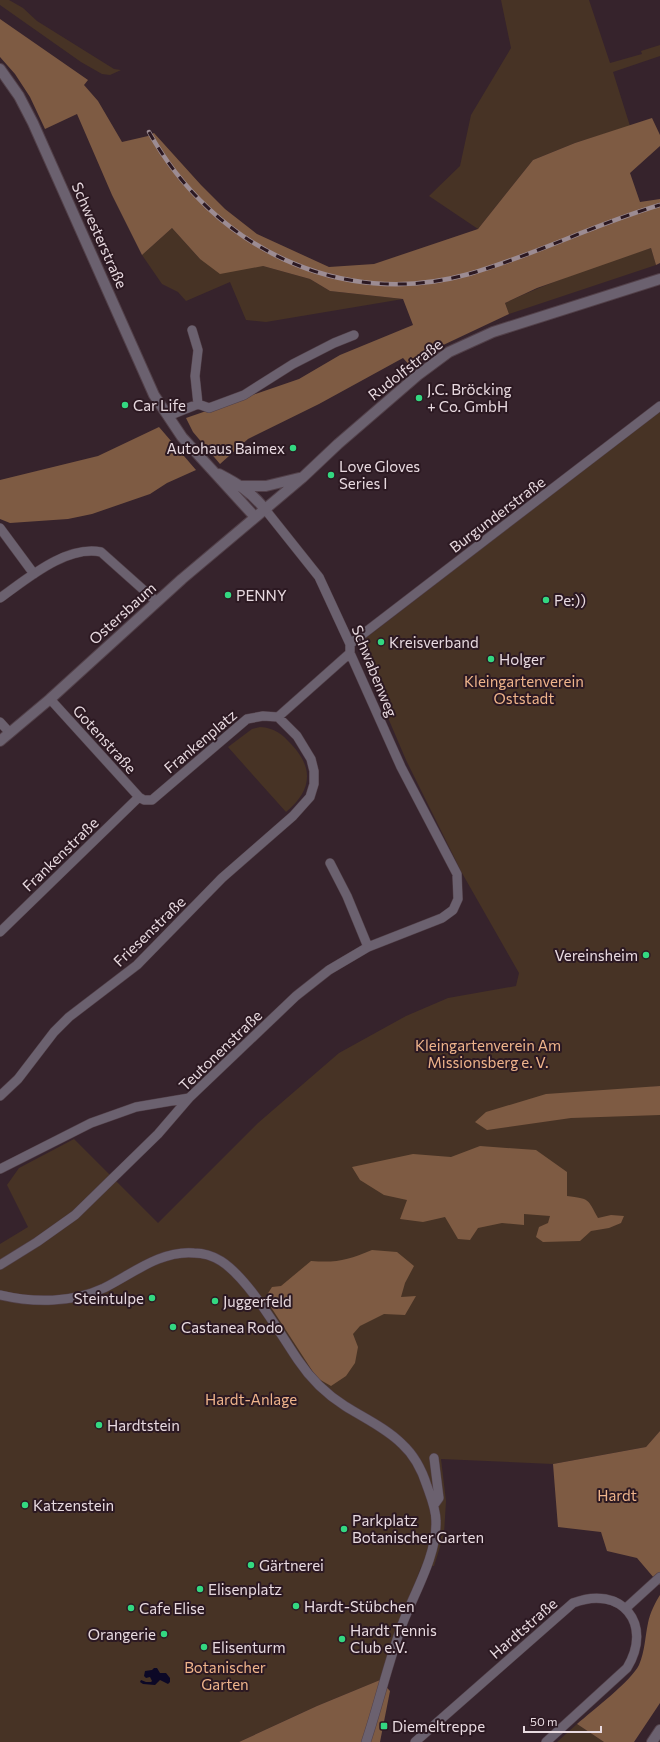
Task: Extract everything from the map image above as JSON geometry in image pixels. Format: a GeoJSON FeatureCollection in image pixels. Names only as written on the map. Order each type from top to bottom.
{"type":"FeatureCollection","features":[{"type":"Feature","properties":{"kind":"street","name":"Schwesterstraße"},"geometry":{"type":"LineString","coordinates":[[0,69],[19,96],[33,123],[154,395],[182,437],[255,517]]}},
{"type":"Feature","properties":{"kind":"street","name":"Rudolfstraße"},"geometry":{"type":"LineString","coordinates":[[264,508],[302,478],[338,444],[418,375],[449,352],[493,332],[660,279]]}},
{"type":"Feature","properties":{"kind":"street"},"geometry":{"type":"LineString","coordinates":[[192,330],[198,350],[196,376],[198,404]]}},
{"type":"Feature","properties":{"kind":"street"},"geometry":{"type":"LineString","coordinates":[[168,416],[198,404],[209,408],[244,395],[293,364],[334,343],[354,335]]}},
{"type":"Feature","properties":{"kind":"street","name":"Burgunderstraße"},"geometry":{"type":"LineString","coordinates":[[278,717],[350,648],[660,406]]}},
{"type":"Feature","properties":{"kind":"street","name":"Schwesterstraße"},"geometry":{"type":"LineString","coordinates":[[212,470],[242,486],[253,495],[264,508]]}},
{"type":"Feature","properties":{"kind":"street"},"geometry":{"type":"LineString","coordinates":[[242,486],[266,486],[302,478]]}},
{"type":"Feature","properties":{"kind":"street","name":"Schwabenweg"},"geometry":{"type":"LineString","coordinates":[[264,508],[319,577],[401,766],[457,874]]}},
{"type":"Feature","properties":{"kind":"street","name":"Ostersbaum"},"geometry":{"type":"LineString","coordinates":[[0,741],[50,699],[264,508]]}},
{"type":"Feature","properties":{"kind":"street"},"geometry":{"type":"LineString","coordinates":[[0,528],[34,574]]}},
{"type":"Feature","properties":{"kind":"street"},"geometry":{"type":"LineString","coordinates":[[0,598],[34,574],[63,557],[81,551],[92,550],[101,552],[157,602]]}},
{"type":"Feature","properties":{"kind":"street","name":"Gotenstraße"},"geometry":{"type":"LineString","coordinates":[[50,699],[139,797]]}},
{"type":"Feature","properties":{"kind":"street","name":"Frankenplatz"},"geometry":{"type":"LineString","coordinates":[[139,797],[144,800],[152,800],[247,719],[263,716],[278,717]]}},
{"type":"Feature","properties":{"kind":"street","name":"Friesenstraße"},"geometry":{"type":"LineString","coordinates":[[0,1096],[18,1079],[54,1032],[69,1017],[137,965],[222,878],[293,816],[310,797],[314,784],[314,771],[311,759],[297,736],[278,717]]}},
{"type":"Feature","properties":{"kind":"street"},"geometry":{"type":"LineString","coordinates":[[0,722],[10,733]]}},
{"type":"Feature","properties":{"kind":"street","name":"Frankenstraße"},"geometry":{"type":"LineString","coordinates":[[0,932],[139,797]]}},
{"type":"Feature","properties":{"kind":"street"},"geometry":{"type":"LineString","coordinates":[[330,863],[347,896],[368,947]]}},
{"type":"Feature","properties":{"kind":"street","name":"Teutonenstraße"},"geometry":{"type":"LineString","coordinates":[[0,1265],[42,1239],[75,1215],[158,1134],[190,1098],[296,996],[329,970],[368,947],[442,918],[452,910],[458,900],[457,874]]}},
{"type":"Feature","properties":{"kind":"street"},"geometry":{"type":"LineString","coordinates":[[0,1169],[92,1123],[136,1107],[190,1098]]}},
{"type":"Feature","properties":{"kind":"street"},"geometry":{"type":"LineString","coordinates":[[0,1295],[38,1300],[71,1299],[103,1288],[171,1254],[195,1253],[217,1259],[229,1267],[240,1278],[270,1318],[303,1368],[317,1384],[344,1405],[388,1432],[413,1456],[424,1476],[434,1505],[436,1522],[435,1533],[429,1561],[402,1625],[366,1742]]}},
{"type":"Feature","properties":{"kind":"street"},"geometry":{"type":"LineString","coordinates":[[434,1458],[439,1498],[434,1505]]}},
{"type":"Feature","properties":{"kind":"street"},"geometry":{"type":"LineString","coordinates":[[546,1742],[627,1668],[632,1660],[637,1639],[633,1617],[626,1608],[660,1577]]}},
{"type":"Feature","properties":{"kind":"street","name":"Hardtstraße"},"geometry":{"type":"LineString","coordinates":[[415,1742],[573,1603],[598,1598],[610,1600],[626,1608]]}},
{"type":"Feature","properties":{"kind":"street"},"geometry":{"type":"LineString","coordinates":[[652,1742],[660,1730]]}},
{"type":"Feature","properties":{"kind":"green space"},"geometry":{"type":"Polygon","coordinates":[[[0,0],[9,0],[23,8],[37,21],[114,69],[121,70],[110,75],[102,74],[81,62],[0,5],[0,0]]]}},
{"type":"Feature","properties":{"kind":"green space"},"geometry":{"type":"Polygon","coordinates":[[[501,0],[589,0],[610,63],[642,54],[641,51],[660,45],[660,56],[613,72],[630,126],[575,143],[533,160],[478,229],[429,196],[460,166],[471,115],[511,48],[501,0]]]}},
{"type":"Feature","properties":{"kind":"green space"},"geometry":{"type":"Polygon","coordinates":[[[0,19],[88,80],[84,85],[98,101],[122,142],[148,136],[154,133],[225,209],[257,234],[329,267],[374,264],[478,229],[533,160],[575,143],[652,118],[660,135],[660,146],[630,173],[640,202],[660,199],[660,263],[656,265],[651,248],[537,288],[505,303],[509,314],[439,347],[412,368],[403,358],[319,404],[248,439],[220,464],[193,432],[186,418],[299,379],[340,355],[413,325],[403,299],[330,291],[310,279],[263,266],[220,274],[200,259],[172,228],[142,255],[112,195],[77,114],[45,129],[30,97],[15,74],[0,57],[0,19]]]}},
{"type":"Feature","properties":{"kind":"green space"},"geometry":{"type":"Polygon","coordinates":[[[172,228],[200,259],[263,266],[310,279],[330,291],[403,299],[266,322],[246,320],[230,282],[186,301],[178,292],[162,284],[142,255],[172,228]]]}},
{"type":"Feature","properties":{"kind":"green space"},"geometry":{"type":"Polygon","coordinates":[[[651,248],[656,265],[509,314],[505,303],[577,273],[651,248]]]}},
{"type":"Feature","properties":{"kind":"green space"},"geometry":{"type":"Polygon","coordinates":[[[660,411],[660,1086],[651,1087],[660,1088],[660,1431],[646,1447],[553,1464],[441,1459],[446,1501],[444,1534],[434,1566],[421,1567],[380,1680],[317,1706],[239,1742],[0,1742],[0,1244],[28,1227],[7,1185],[19,1168],[74,1139],[158,1223],[258,1123],[339,1053],[406,1016],[448,998],[516,986],[519,973],[462,873],[406,760],[357,645],[660,411]]]}},
{"type":"Feature","properties":{"kind":"green space"},"geometry":{"type":"Polygon","coordinates":[[[159,427],[196,470],[167,483],[150,494],[92,514],[68,519],[10,523],[0,519],[0,480],[98,456],[159,427]]]}},
{"type":"Feature","properties":{"kind":"green space"},"geometry":{"type":"Polygon","coordinates":[[[260,727],[274,730],[284,737],[299,753],[307,771],[307,780],[301,796],[286,812],[228,747],[252,729],[260,727]]]}},
{"type":"Feature","properties":{"kind":"green space"},"geometry":{"type":"Polygon","coordinates":[[[660,1086],[660,1115],[571,1118],[487,1130],[475,1122],[486,1112],[546,1094],[660,1086]]]}},
{"type":"Feature","properties":{"kind":"green space"},"geometry":{"type":"Polygon","coordinates":[[[480,1146],[536,1150],[567,1172],[567,1196],[584,1199],[587,1201],[598,1218],[611,1215],[624,1216],[621,1223],[609,1228],[591,1231],[580,1241],[543,1242],[536,1237],[539,1227],[548,1223],[550,1216],[524,1214],[524,1225],[502,1223],[478,1228],[470,1240],[458,1239],[445,1217],[423,1222],[400,1219],[407,1200],[384,1195],[360,1180],[352,1167],[413,1154],[451,1157],[480,1146]]]}},
{"type":"Feature","properties":{"kind":"green space"},"geometry":{"type":"Polygon","coordinates":[[[372,1250],[397,1252],[414,1266],[405,1283],[401,1297],[416,1296],[405,1315],[384,1314],[360,1326],[353,1334],[358,1347],[355,1363],[346,1376],[331,1386],[317,1378],[265,1298],[272,1287],[281,1286],[311,1261],[328,1262],[342,1260],[372,1250]]]}},
{"type":"Feature","properties":{"kind":"green space","name":"Hardt"},"geometry":{"type":"Polygon","coordinates":[[[660,1431],[660,1585],[637,1558],[607,1551],[601,1532],[558,1527],[553,1464],[646,1447],[660,1431]]]}},
{"type":"Feature","properties":{"kind":"green space"},"geometry":{"type":"Polygon","coordinates":[[[660,1595],[660,1703],[634,1742],[604,1742],[577,1724],[635,1672],[641,1660],[644,1649],[649,1619],[660,1595]]]}},
{"type":"Feature","properties":{"kind":"green space"},"geometry":{"type":"Polygon","coordinates":[[[380,1680],[390,1691],[380,1742],[239,1742],[317,1706],[380,1680]]]}},
{"type":"Feature","properties":{"kind":"green space"},"geometry":{"type":"Polygon","coordinates":[[[577,1724],[604,1742],[557,1742],[577,1724]]]}},
{"type":"Feature","properties":{"kind":"shaded area"},"geometry":{"type":"Polygon","coordinates":[[[157,1668],[160,1673],[166,1673],[170,1678],[170,1682],[168,1684],[160,1680],[155,1685],[143,1684],[140,1682],[141,1680],[146,1682],[152,1681],[150,1677],[146,1678],[144,1676],[145,1671],[152,1670],[157,1668]]]}},
{"type":"Feature","properties":{"kind":"railway"},"geometry":{"type":"LineString","coordinates":[[149,132],[176,173],[208,208],[244,237],[285,260],[328,275],[374,283],[421,283],[469,274],[518,258],[612,221],[660,205]]}},
{"type":"Feature","properties":{"kind":"place","name":"J.C. Bröcking + Co. GmbH"},"geometry":{"type":"Point","coordinates":[419,398]}},
{"type":"Feature","properties":{"kind":"place","name":"Car Life"},"geometry":{"type":"Point","coordinates":[125,405]}},
{"type":"Feature","properties":{"kind":"place","name":"Autohaus Baimex"},"geometry":{"type":"Point","coordinates":[293,448]}},
{"type":"Feature","properties":{"kind":"place","name":"Love Gloves Series I"},"geometry":{"type":"Point","coordinates":[331,475]}},
{"type":"Feature","properties":{"kind":"place","name":"PENNY"},"geometry":{"type":"Point","coordinates":[228,595]}},
{"type":"Feature","properties":{"kind":"place","name":"Pe:))"},"geometry":{"type":"Point","coordinates":[546,600]}},
{"type":"Feature","properties":{"kind":"place","name":"Kreisverband"},"geometry":{"type":"Point","coordinates":[381,642]}},
{"type":"Feature","properties":{"kind":"place","name":"Holger"},"geometry":{"type":"Point","coordinates":[491,659]}},
{"type":"Feature","properties":{"kind":"place","name":"Vereinsheim"},"geometry":{"type":"Point","coordinates":[646,955]}},
{"type":"Feature","properties":{"kind":"place","name":"Steintulpe"},"geometry":{"type":"Point","coordinates":[152,1298]}},
{"type":"Feature","properties":{"kind":"place","name":"Juggerfeld"},"geometry":{"type":"Point","coordinates":[215,1301]}},
{"type":"Feature","properties":{"kind":"place","name":"Castanea Rodo"},"geometry":{"type":"Point","coordinates":[173,1327]}},
{"type":"Feature","properties":{"kind":"place","name":"Hardtstein"},"geometry":{"type":"Point","coordinates":[99,1425]}},
{"type":"Feature","properties":{"kind":"place","name":"Katzenstein"},"geometry":{"type":"Point","coordinates":[25,1505]}},
{"type":"Feature","properties":{"kind":"place","name":"Parkplatz Botanischer Garten"},"geometry":{"type":"Point","coordinates":[344,1529]}},
{"type":"Feature","properties":{"kind":"place","name":"Gärtnerei"},"geometry":{"type":"Point","coordinates":[251,1565]}},
{"type":"Feature","properties":{"kind":"place","name":"Elisenplatz"},"geometry":{"type":"Point","coordinates":[200,1589]}},
{"type":"Feature","properties":{"kind":"place","name":"Hardt-Stübchen"},"geometry":{"type":"Point","coordinates":[296,1606]}},
{"type":"Feature","properties":{"kind":"place","name":"Cafe Elise"},"geometry":{"type":"Point","coordinates":[131,1608]}},
{"type":"Feature","properties":{"kind":"place","name":"Orangerie"},"geometry":{"type":"Point","coordinates":[164,1634]}},
{"type":"Feature","properties":{"kind":"place","name":"Hardt Tennis Club e.V."},"geometry":{"type":"Point","coordinates":[342,1639]}},
{"type":"Feature","properties":{"kind":"place","name":"Elisenturm"},"geometry":{"type":"Point","coordinates":[204,1647]}},
{"type":"Feature","properties":{"kind":"place","name":"Diemeltreppe"},"geometry":{"type":"Point","coordinates":[384,1726]}},
{"type":"Feature","properties":{"kind":"park label","name":"Kleingartenverein Oststadt"},"geometry":{"type":"Point","coordinates":[524,690]}},
{"type":"Feature","properties":{"kind":"park label","name":"Kleingartenverein Am Missionsberg e. V."},"geometry":{"type":"Point","coordinates":[488,1054]}},
{"type":"Feature","properties":{"kind":"park label","name":"Hardt-Anlage"},"geometry":{"type":"Point","coordinates":[251,1399]}},
{"type":"Feature","properties":{"kind":"park label","name":"Botanischer Garten"},"geometry":{"type":"Point","coordinates":[225,1676]}}]}
